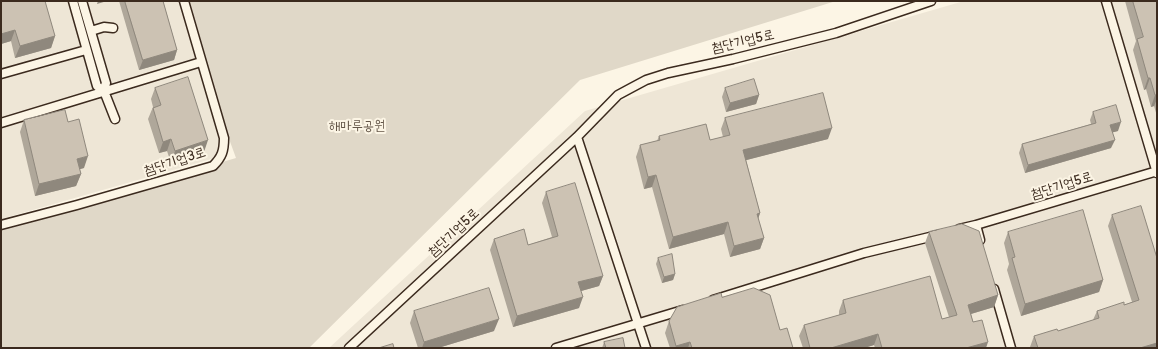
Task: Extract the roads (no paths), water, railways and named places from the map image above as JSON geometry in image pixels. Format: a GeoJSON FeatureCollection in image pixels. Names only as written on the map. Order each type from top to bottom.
{"type":"FeatureCollection","features":[{"type":"Feature","properties":{"kind":"street"},"geometry":{"type":"LineString","coordinates":[[73,1],[97,86],[103,91],[115,119]]}},
{"type":"Feature","properties":{"kind":"street"},"geometry":{"type":"LineString","coordinates":[[82,1],[106,83],[103,91]]}},
{"type":"Feature","properties":{"kind":"street","name":"첨단기업3로"},"geometry":{"type":"LineString","coordinates":[[1,225],[213,166],[222,157],[224,138],[184,1]]}},
{"type":"Feature","properties":{"kind":"street","name":"첨단기업5로"},"geometry":{"type":"LineString","coordinates":[[349,348],[577,137],[618,95],[646,80],[668,72],[733,59],[836,33],[931,1]]}},
{"type":"Feature","properties":{"kind":"street"},"geometry":{"type":"LineString","coordinates":[[1106,1],[1157,172]]}},
{"type":"Feature","properties":{"kind":"street"},"geometry":{"type":"LineString","coordinates":[[91,31],[104,28],[113,28]]}},
{"type":"Feature","properties":{"kind":"street"},"geometry":{"type":"LineString","coordinates":[[1,74],[86,50]]}},
{"type":"Feature","properties":{"kind":"street"},"geometry":{"type":"LineString","coordinates":[[1,123],[201,62]]}},
{"type":"Feature","properties":{"kind":"street"},"geometry":{"type":"LineString","coordinates":[[577,137],[646,348]]}},
{"type":"Feature","properties":{"kind":"street","name":"첨단기업5로"},"geometry":{"type":"LineString","coordinates":[[706,302],[864,253],[976,225],[1157,172]]}},
{"type":"Feature","properties":{"kind":"street"},"geometry":{"type":"LineString","coordinates":[[976,225],[982,248]]}},
{"type":"Feature","properties":{"kind":"street"},"geometry":{"type":"LineString","coordinates":[[991,279],[1010,348]]}},
{"type":"Feature","properties":{"kind":"street"},"geometry":{"type":"LineString","coordinates":[[556,348],[638,325],[691,307]]}},
{"type":"Feature","properties":{"kind":"park label","name":"해마루공원"},"geometry":{"type":"Point","coordinates":[357,126]}}]}
